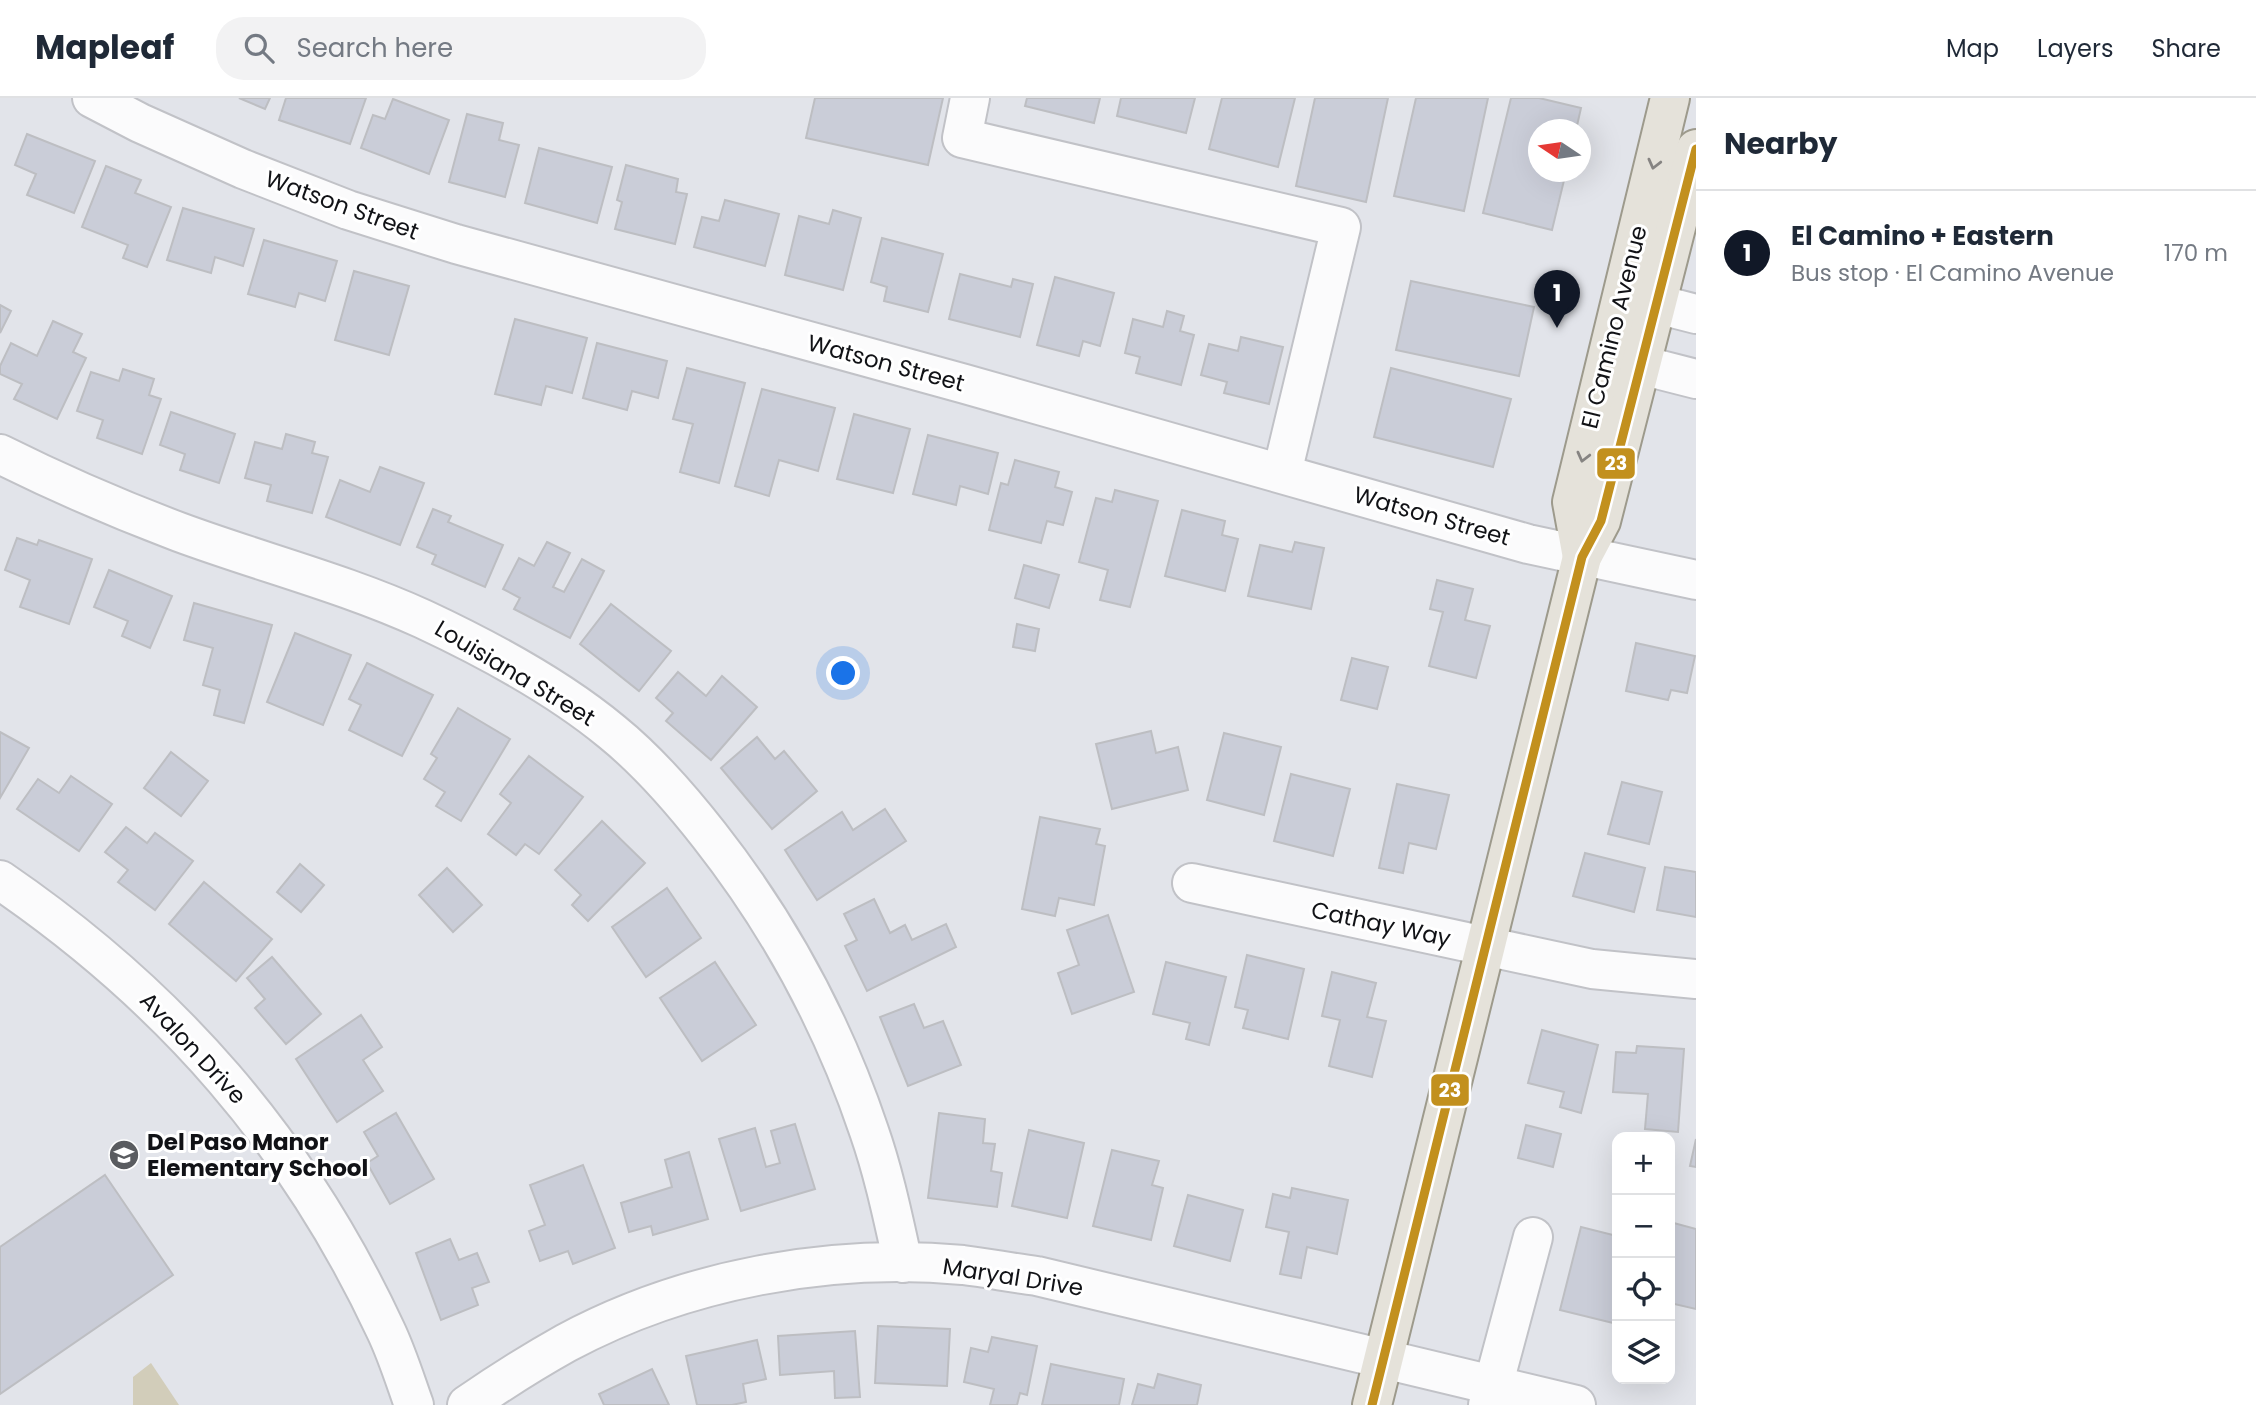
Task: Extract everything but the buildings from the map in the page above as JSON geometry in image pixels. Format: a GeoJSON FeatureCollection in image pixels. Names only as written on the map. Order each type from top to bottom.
{"type":"FeatureCollection","features":[{"type":"Feature","properties":{"kind":"main road","name":"El Camino Avenue"},"geometry":{"type":"LineString","coordinates":[[1582,557],[1572,502],[1670,98]]}},
{"type":"Feature","properties":{"kind":"main road","name":"El Camino Avenue"},"geometry":{"type":"LineString","coordinates":[[1372,1405],[1582,557],[1601,521],[1696,149]]}},
{"type":"Feature","properties":{"kind":"street","name":"Watson Street"},"geometry":{"type":"LineString","coordinates":[[92,98],[140,123],[243,169],[348,210],[456,244],[1528,544],[1696,580]]}},
{"type":"Feature","properties":{"kind":"street"},"geometry":{"type":"LineString","coordinates":[[970,98],[962,138],[1341,227],[1282,473]]}},
{"type":"Feature","properties":{"kind":"street"},"geometry":{"type":"LineString","coordinates":[[1657,304],[1696,314]]}},
{"type":"Feature","properties":{"kind":"street"},"geometry":{"type":"LineString","coordinates":[[1641,365],[1696,379]]}},
{"type":"Feature","properties":{"kind":"street","name":"Louisiana Street"},"geometry":{"type":"LineString","coordinates":[[0,454],[56,482],[178,532],[353,590],[423,619],[490,653],[555,692],[610,730],[643,759],[692,813],[733,866],[788,950],[819,1009],[847,1070],[870,1133],[888,1197],[902,1263]]}},
{"type":"Feature","properties":{"kind":"street","name":"Avalon Drive"},"geometry":{"type":"LineString","coordinates":[[0,880],[107,960],[166,1014],[213,1064],[258,1119],[300,1177],[356,1269],[387,1333],[414,1405]]}},
{"type":"Feature","properties":{"kind":"street","name":"Cathay Way"},"geometry":{"type":"LineString","coordinates":[[1192,883],[1592,969],[1696,979]]}},
{"type":"Feature","properties":{"kind":"street"},"geometry":{"type":"LineString","coordinates":[[1490,1395],[1533,1237]]}},
{"type":"Feature","properties":{"kind":"street","name":"Maryal Drive"},"geometry":{"type":"LineString","coordinates":[[467,1405],[568,1343],[635,1312],[682,1296],[754,1277],[828,1265],[902,1263],[963,1265],[1037,1276],[1383,1359],[1490,1395],[1576,1405]]}},
{"type":"Feature","properties":{"kind":"shaded area"},"geometry":{"type":"Polygon","coordinates":[[[151,1363],[179,1405],[133,1405],[133,1377],[151,1363]]]}},
{"type":"Feature","properties":{"kind":"transit line","name":"23"},"geometry":{"type":"LineString","coordinates":[[1372,1405],[1582,557],[1601,521],[1696,149]]}},
{"type":"Feature","properties":{"kind":"place","name":"El Camino + Eastern"},"geometry":{"type":"Point","coordinates":[1557,328]}},
{"type":"Feature","properties":{"kind":"place","name":"Del Paso Manor Elementary School"},"geometry":{"type":"Point","coordinates":[124,1155]}}]}
